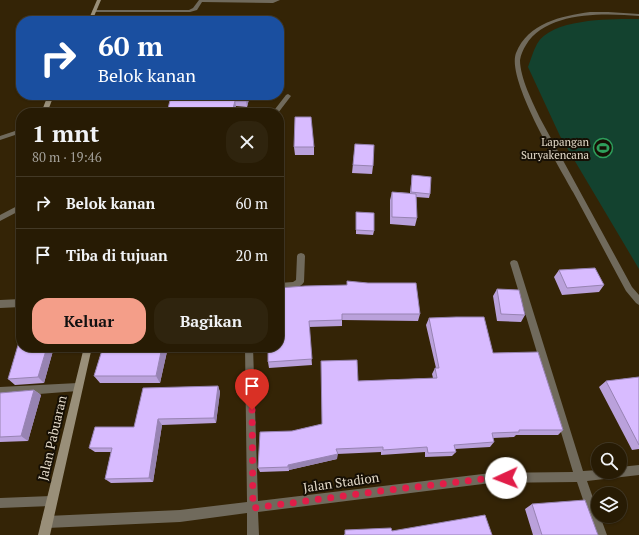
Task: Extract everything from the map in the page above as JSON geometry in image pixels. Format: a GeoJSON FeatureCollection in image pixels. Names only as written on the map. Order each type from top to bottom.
{"type":"FeatureCollection","features":[{"type":"Feature","properties":{"kind":"street"},"geometry":{"type":"LineString","coordinates":[[92,16],[99,0]]}},
{"type":"Feature","properties":{"kind":"street"},"geometry":{"type":"LineString","coordinates":[[94,12],[192,11],[201,1],[274,2],[278,0]]}},
{"type":"Feature","properties":{"kind":"street"},"geometry":{"type":"LineString","coordinates":[[639,15],[608,13],[583,15],[556,20],[540,27],[524,42],[519,52],[517,63],[524,88],[553,149],[629,289],[639,301]]}},
{"type":"Feature","properties":{"kind":"street"},"geometry":{"type":"LineString","coordinates":[[279,108],[288,96]]}},
{"type":"Feature","properties":{"kind":"street"},"geometry":{"type":"LineString","coordinates":[[0,138],[16,132]]}},
{"type":"Feature","properties":{"kind":"street"},"geometry":{"type":"LineString","coordinates":[[0,218],[16,210]]}},
{"type":"Feature","properties":{"kind":"street"},"geometry":{"type":"LineString","coordinates":[[284,286],[294,285],[300,282],[301,256]]}},
{"type":"Feature","properties":{"kind":"street"},"geometry":{"type":"LineString","coordinates":[[514,263],[580,477],[601,535]]}},
{"type":"Feature","properties":{"kind":"street"},"geometry":{"type":"LineString","coordinates":[[0,304],[16,303]]}},
{"type":"Feature","properties":{"kind":"street","name":"Jalan Pabuaran"},"geometry":{"type":"LineString","coordinates":[[44,535],[87,352]]}},
{"type":"Feature","properties":{"kind":"street"},"geometry":{"type":"LineString","coordinates":[[250,352],[253,535]]}},
{"type":"Feature","properties":{"kind":"street"},"geometry":{"type":"LineString","coordinates":[[0,392],[78,387]]}},
{"type":"Feature","properties":{"kind":"street","name":"Jalan Stadion"},"geometry":{"type":"LineString","coordinates":[[46,522],[180,516],[491,478],[580,477],[639,470]]}},
{"type":"Feature","properties":{"kind":"street"},"geometry":{"type":"LineString","coordinates":[[0,503],[51,501]]}},
{"type":"Feature","properties":{"kind":"green space","name":"Lapangan Suryakencana"},"geometry":{"type":"Polygon","coordinates":[[[639,19],[639,269],[560,136],[528,67],[537,44],[544,36],[554,30],[567,25],[595,20],[639,19]]]}},
{"type":"Feature","properties":{"kind":"building"},"geometry":{"type":"Polygon","coordinates":[[[170,100],[246,100],[235,101],[233,108],[168,108],[170,100]]]}},
{"type":"Feature","properties":{"kind":"building"},"geometry":{"type":"Polygon","coordinates":[[[295,117],[311,117],[314,147],[294,147],[295,117]]]}},
{"type":"Feature","properties":{"kind":"building"},"geometry":{"type":"Polygon","coordinates":[[[355,144],[374,145],[373,166],[353,165],[355,144]]]}},
{"type":"Feature","properties":{"kind":"building"},"geometry":{"type":"Polygon","coordinates":[[[412,175],[431,177],[430,194],[411,192],[412,175]]]}},
{"type":"Feature","properties":{"kind":"building"},"geometry":{"type":"Polygon","coordinates":[[[392,192],[416,194],[417,218],[392,217],[392,192]]]}},
{"type":"Feature","properties":{"kind":"building"},"geometry":{"type":"Polygon","coordinates":[[[356,212],[374,213],[374,231],[356,230],[356,212]]]}},
{"type":"Feature","properties":{"kind":"building"},"geometry":{"type":"Polygon","coordinates":[[[595,268],[604,285],[567,288],[559,270],[595,268]]]}},
{"type":"Feature","properties":{"kind":"building"},"geometry":{"type":"Polygon","coordinates":[[[347,281],[368,283],[416,283],[420,314],[342,314],[342,320],[309,321],[312,359],[268,362],[268,352],[284,352],[284,288],[347,285],[347,281]]]}},
{"type":"Feature","properties":{"kind":"building"},"geometry":{"type":"Polygon","coordinates":[[[497,289],[519,290],[525,315],[501,314],[497,289]]]}},
{"type":"Feature","properties":{"kind":"building"},"geometry":{"type":"Polygon","coordinates":[[[484,317],[493,353],[538,352],[563,430],[519,430],[519,432],[492,433],[494,442],[454,445],[456,452],[428,453],[427,447],[383,450],[383,447],[336,449],[338,454],[288,465],[288,467],[258,468],[260,432],[292,431],[322,424],[321,361],[357,360],[358,381],[437,378],[435,368],[439,368],[429,318],[484,317]]]}},
{"type":"Feature","properties":{"kind":"building"},"geometry":{"type":"Polygon","coordinates":[[[16,352],[46,352],[38,377],[8,379],[16,352]]]}},
{"type":"Feature","properties":{"kind":"building"},"geometry":{"type":"Polygon","coordinates":[[[101,352],[161,352],[156,376],[94,376],[101,352]]]}},
{"type":"Feature","properties":{"kind":"building"},"geometry":{"type":"Polygon","coordinates":[[[639,377],[639,445],[606,381],[639,377]]]}},
{"type":"Feature","properties":{"kind":"building"},"geometry":{"type":"Polygon","coordinates":[[[218,386],[214,418],[158,419],[149,478],[105,479],[112,448],[89,448],[95,427],[134,427],[143,388],[218,386]]]}},
{"type":"Feature","properties":{"kind":"building"},"geometry":{"type":"Polygon","coordinates":[[[34,390],[21,436],[0,437],[0,393],[34,390]]]}},
{"type":"Feature","properties":{"kind":"building"},"geometry":{"type":"Polygon","coordinates":[[[585,500],[591,516],[591,523],[594,523],[598,535],[542,535],[532,504],[585,500]]]}},
{"type":"Feature","properties":{"kind":"building"},"geometry":{"type":"Polygon","coordinates":[[[485,515],[492,535],[345,535],[345,530],[391,528],[392,531],[485,515]]]}},
{"type":"Feature","properties":{"kind":"place","name":"Lapangan Suryakencana"},"geometry":{"type":"Point","coordinates":[603,148]}},
{"type":"Feature","properties":{"kind":"route"},"geometry":{"type":"LineString","coordinates":[[252,410],[253,508],[491,478],[506,478]]}}]}
